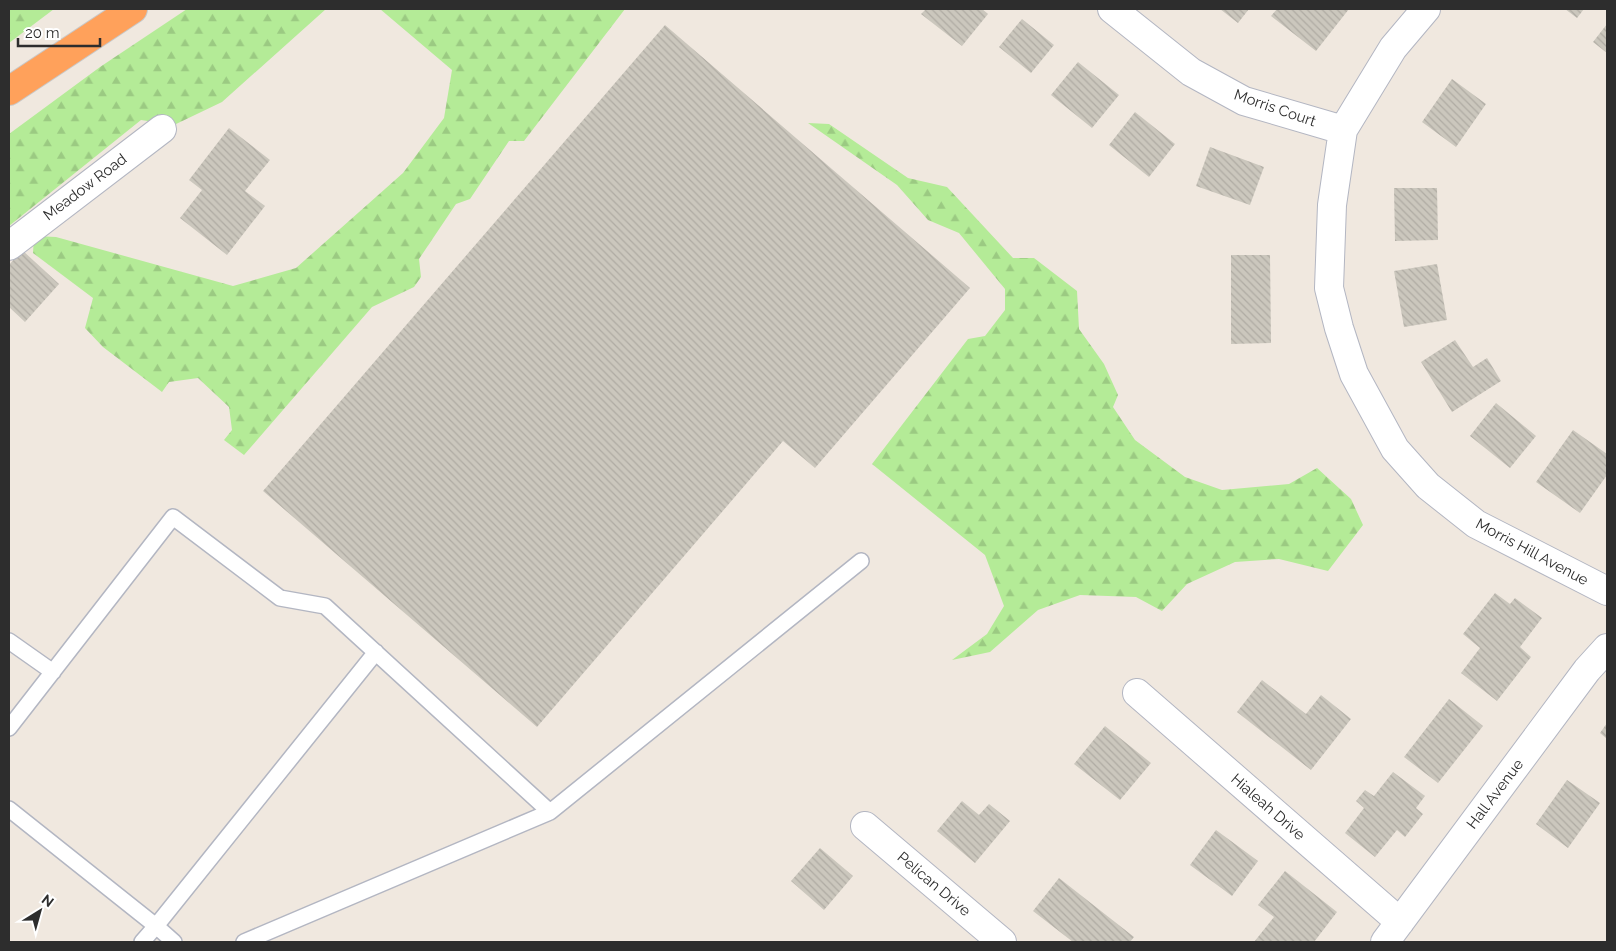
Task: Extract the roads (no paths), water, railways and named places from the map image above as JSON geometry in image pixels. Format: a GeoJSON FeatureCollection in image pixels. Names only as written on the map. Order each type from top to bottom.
{"type":"FeatureCollection","features":[{"type":"Feature","properties":{"kind":"highway"},"geometry":{"type":"LineString","coordinates":[[9,91],[133,9]]}},
{"type":"Feature","properties":{"kind":"street","name":"Morris Court"},"geometry":{"type":"LineString","coordinates":[[1112,9],[1191,72],[1244,100],[1344,130]]}},
{"type":"Feature","properties":{"kind":"street","name":"Morris Hill Avenue"},"geometry":{"type":"LineString","coordinates":[[1426,9],[1393,48],[1344,130],[1332,205],[1329,288],[1339,328],[1354,374],[1395,450],[1428,486],[1476,524],[1607,592]]}},
{"type":"Feature","properties":{"kind":"street","name":"Meadow Road"},"geometry":{"type":"LineString","coordinates":[[9,246],[162,129]]}},
{"type":"Feature","properties":{"kind":"street","name":"Hall Avenue"},"geometry":{"type":"LineString","coordinates":[[1392,932],[1582,678],[1607,648]]}},
{"type":"Feature","properties":{"kind":"street","name":"Hialeah Drive"},"geometry":{"type":"LineString","coordinates":[[1137,693],[1392,932]]}},
{"type":"Feature","properties":{"kind":"street","name":"Pelican Drive"},"geometry":{"type":"LineString","coordinates":[[865,826],[1002,942]]}},
{"type":"Feature","properties":{"kind":"lane"},"geometry":{"type":"LineString","coordinates":[[9,728],[173,518],[280,598],[325,606],[550,812]]}},
{"type":"Feature","properties":{"kind":"lane"},"geometry":{"type":"LineString","coordinates":[[244,942],[550,812],[861,561]]}},
{"type":"Feature","properties":{"kind":"lane"},"geometry":{"type":"LineString","coordinates":[[9,641],[52,672]]}},
{"type":"Feature","properties":{"kind":"lane"},"geometry":{"type":"LineString","coordinates":[[142,942],[376,652]]}},
{"type":"Feature","properties":{"kind":"lane"},"geometry":{"type":"LineString","coordinates":[[9,809],[174,942]]}}]}
